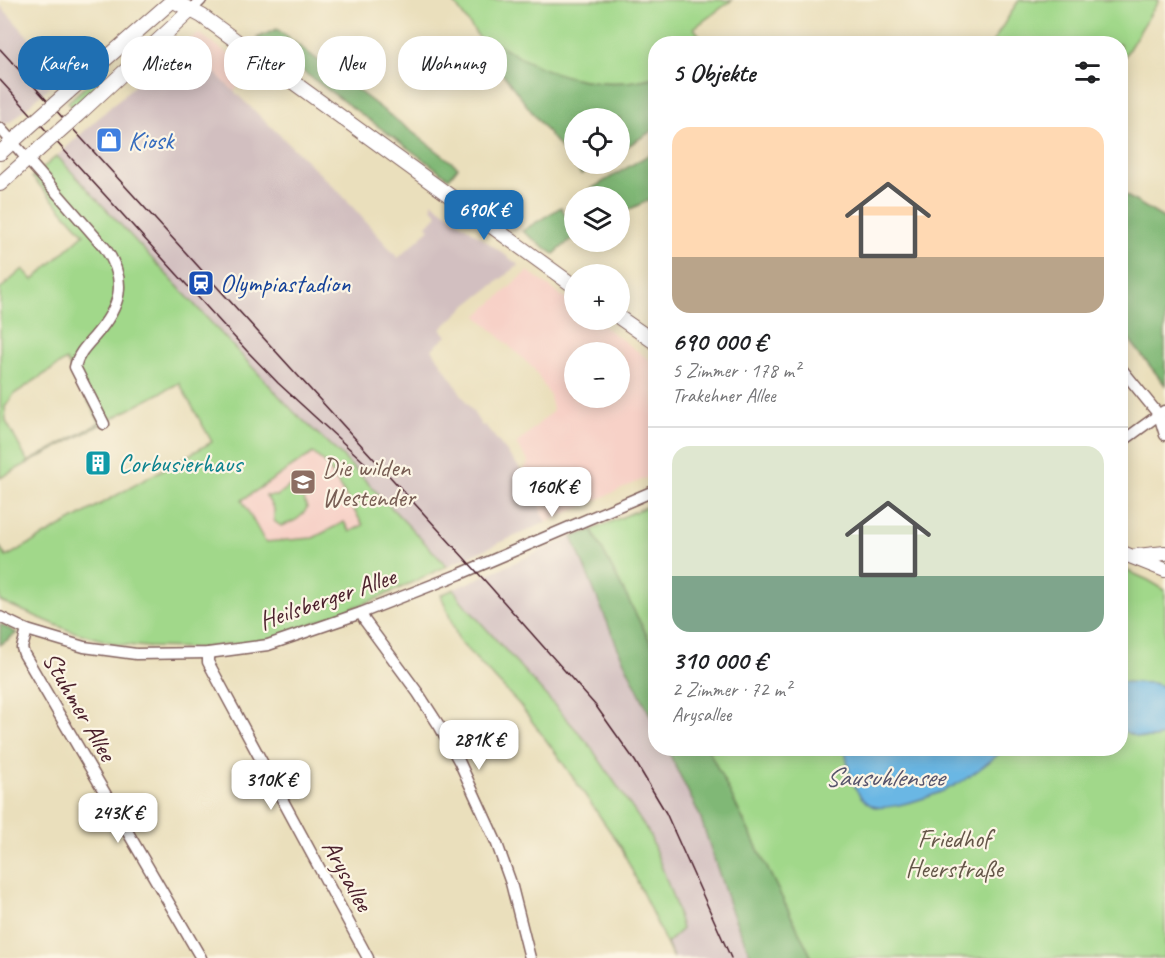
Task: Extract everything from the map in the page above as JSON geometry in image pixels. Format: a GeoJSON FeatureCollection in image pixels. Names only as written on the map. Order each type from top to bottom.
{"type":"FeatureCollection","features":[{"type":"Feature","properties":{"kind":"main road"},"geometry":{"type":"LineString","coordinates":[[0,153],[172,0],[196,5],[564,279]]}},
{"type":"Feature","properties":{"kind":"main road"},"geometry":{"type":"LineString","coordinates":[[0,184],[196,5]]}},
{"type":"Feature","properties":{"kind":"main road"},"geometry":{"type":"LineString","coordinates":[[630,325],[648,337]]}},
{"type":"Feature","properties":{"kind":"main road"},"geometry":{"type":"LineString","coordinates":[[1135,556],[1165,553]]}},
{"type":"Feature","properties":{"kind":"main road"},"geometry":{"type":"LineString","coordinates":[[1128,554],[1165,570]]}},
{"type":"Feature","properties":{"kind":"street"},"geometry":{"type":"LineString","coordinates":[[0,128],[17,137],[33,155],[105,248],[117,269],[119,292],[116,305],[107,322],[81,352],[75,367],[104,424]]}},
{"type":"Feature","properties":{"kind":"street"},"geometry":{"type":"LineString","coordinates":[[1128,376],[1162,413],[1165,435]]}},
{"type":"Feature","properties":{"kind":"street"},"geometry":{"type":"LineString","coordinates":[[1128,437],[1162,413]]}},
{"type":"Feature","properties":{"kind":"street","name":"Heilsberger Allee"},"geometry":{"type":"LineString","coordinates":[[0,617],[27,630],[84,646],[136,654],[208,653],[268,645],[361,613],[460,574],[648,493]]}},
{"type":"Feature","properties":{"kind":"street"},"geometry":{"type":"LineString","coordinates":[[361,613],[440,727],[459,761],[497,844],[511,883],[530,958]]}},
{"type":"Feature","properties":{"kind":"street","name":"Stuhmer Allee"},"geometry":{"type":"LineString","coordinates":[[27,630],[22,648],[24,654],[201,958]]}},
{"type":"Feature","properties":{"kind":"street","name":"Arysallee"},"geometry":{"type":"LineString","coordinates":[[208,653],[208,662],[368,958]]}},
{"type":"Feature","properties":{"kind":"shaded area"},"geometry":{"type":"Polygon","coordinates":[[[0,5],[27,36],[18,36],[18,90],[46,90],[12,121],[3,125],[0,122],[0,5]]]}},
{"type":"Feature","properties":{"kind":"shaded area"},"geometry":{"type":"Polygon","coordinates":[[[212,42],[224,51],[224,81],[212,70],[212,42]]]}},
{"type":"Feature","properties":{"kind":"shaded area"},"geometry":{"type":"Polygon","coordinates":[[[212,70],[224,82],[224,90],[233,90],[341,194],[398,258],[430,229],[427,225],[438,215],[432,208],[432,202],[519,265],[462,309],[441,329],[447,336],[432,349],[482,426],[485,425],[522,471],[539,500],[542,515],[547,522],[447,566],[343,457],[294,412],[57,156],[129,90],[212,90],[212,70]]]}},
{"type":"Feature","properties":{"kind":"shaded area"},"geometry":{"type":"Polygon","coordinates":[[[528,271],[564,298],[564,330],[609,330],[625,342],[564,342],[564,408],[630,408],[630,346],[648,359],[648,477],[547,522],[542,515],[539,500],[522,471],[529,462],[516,444],[553,411],[550,396],[534,369],[477,316],[528,271]]]}},
{"type":"Feature","properties":{"kind":"shaded area","name":"Die wilden Westender"},"geometry":{"type":"Polygon","coordinates":[[[313,453],[327,464],[363,525],[350,532],[344,522],[313,538],[265,542],[242,500],[313,453]]]}},
{"type":"Feature","properties":{"kind":"shaded area"},"geometry":{"type":"Polygon","coordinates":[[[572,537],[620,653],[648,711],[648,756],[670,756],[700,816],[731,910],[752,958],[673,958],[667,943],[682,928],[649,833],[588,743],[458,598],[454,589],[572,537]]]}},
{"type":"Feature","properties":{"kind":"green space"},"geometry":{"type":"Polygon","coordinates":[[[452,0],[732,0],[694,28],[700,36],[648,36],[648,78],[614,83],[573,78],[553,72],[507,50],[507,36],[478,36],[452,0]]]}},
{"type":"Feature","properties":{"kind":"green space"},"geometry":{"type":"Polygon","coordinates":[[[1019,0],[1159,0],[1128,51],[1128,36],[996,36],[1019,0]]]}},
{"type":"Feature","properties":{"kind":"green space"},"geometry":{"type":"Polygon","coordinates":[[[277,29],[286,36],[261,36],[277,29]]]}},
{"type":"Feature","properties":{"kind":"green space"},"geometry":{"type":"Polygon","coordinates":[[[305,50],[317,59],[317,82],[305,73],[305,50]]]}},
{"type":"Feature","properties":{"kind":"green space"},"geometry":{"type":"Polygon","coordinates":[[[507,50],[534,64],[573,78],[614,83],[648,78],[648,133],[630,145],[630,108],[564,108],[564,153],[507,79],[507,50]]]}},
{"type":"Feature","properties":{"kind":"green space"},"geometry":{"type":"Polygon","coordinates":[[[82,90],[94,90],[73,108],[68,102],[82,90]]]}},
{"type":"Feature","properties":{"kind":"green space"},"geometry":{"type":"Polygon","coordinates":[[[328,90],[357,90],[458,167],[449,178],[328,90]]]}},
{"type":"Feature","properties":{"kind":"green space"},"geometry":{"type":"Polygon","coordinates":[[[648,155],[648,200],[630,209],[630,186],[596,186],[616,174],[630,174],[630,166],[648,155]]]}},
{"type":"Feature","properties":{"kind":"green space"},"geometry":{"type":"Polygon","coordinates":[[[57,156],[294,412],[343,457],[447,566],[381,597],[269,640],[200,648],[116,644],[68,630],[0,601],[0,547],[6,557],[212,442],[179,383],[0,478],[0,289],[23,269],[33,280],[84,234],[32,177],[57,156]],[[66,360],[14,394],[5,407],[6,421],[28,462],[100,423],[66,360]],[[313,453],[242,500],[265,542],[313,538],[344,522],[350,532],[363,525],[327,465],[313,453]]]}},
{"type":"Feature","properties":{"kind":"green space"},"geometry":{"type":"Polygon","coordinates":[[[1128,197],[1165,219],[1165,385],[1128,338],[1128,197]]]}},
{"type":"Feature","properties":{"kind":"green space"},"geometry":{"type":"Polygon","coordinates":[[[561,207],[564,212],[564,246],[554,254],[522,231],[561,207]]]}},
{"type":"Feature","properties":{"kind":"green space"},"geometry":{"type":"Polygon","coordinates":[[[296,481],[307,508],[296,520],[281,526],[274,521],[274,509],[266,496],[277,496],[296,481]]]}},
{"type":"Feature","properties":{"kind":"green space"},"geometry":{"type":"Polygon","coordinates":[[[648,506],[648,638],[592,530],[648,506]]]}},
{"type":"Feature","properties":{"kind":"green space"},"geometry":{"type":"Polygon","coordinates":[[[592,530],[648,638],[648,711],[620,653],[572,537],[592,530]]]}},
{"type":"Feature","properties":{"kind":"green space","name":"Friedhof Heerstraße"},"geometry":{"type":"Polygon","coordinates":[[[1128,571],[1165,590],[1165,958],[812,958],[711,756],[1128,756],[1128,571]]]}},
{"type":"Feature","properties":{"kind":"green space"},"geometry":{"type":"Polygon","coordinates":[[[454,589],[459,598],[588,743],[649,833],[675,903],[682,929],[667,943],[673,958],[621,847],[519,704],[459,641],[441,595],[454,589]]]}},
{"type":"Feature","properties":{"kind":"green space"},"geometry":{"type":"Polygon","coordinates":[[[0,624],[17,633],[0,645],[0,624]]]}},
{"type":"Feature","properties":{"kind":"green space"},"geometry":{"type":"Polygon","coordinates":[[[670,756],[711,756],[812,958],[752,958],[731,910],[700,816],[670,756]]]}},
{"type":"Feature","properties":{"kind":"water"},"geometry":{"type":"Polygon","coordinates":[[[1128,682],[1153,683],[1165,687],[1165,736],[1142,738],[1128,733],[1128,682]]]}},
{"type":"Feature","properties":{"kind":"water","name":"Sausuhlensee"},"geometry":{"type":"Polygon","coordinates":[[[846,756],[996,756],[944,791],[916,801],[882,808],[872,806],[860,795],[855,788],[846,756]]]}},
{"type":"Feature","properties":{"kind":"tram line"},"geometry":{"type":"LineString","coordinates":[[0,49],[487,583],[596,706],[635,761],[666,813],[731,958]]}},
{"type":"Feature","properties":{"kind":"tram line"},"geometry":{"type":"LineString","coordinates":[[0,80],[247,351],[278,383],[376,473]]}},
{"type":"Feature","properties":{"kind":"place","name":"Kiosk"},"geometry":{"type":"Point","coordinates":[109,140]}},
{"type":"Feature","properties":{"kind":"place","name":"Olympiastadion"},"geometry":{"type":"Point","coordinates":[201,283]}},
{"type":"Feature","properties":{"kind":"place","name":"Corbusierhaus"},"geometry":{"type":"Point","coordinates":[98,463]}},
{"type":"Feature","properties":{"kind":"place","name":"Die wilden Westender"},"geometry":{"type":"Point","coordinates":[303,482]}}]}
